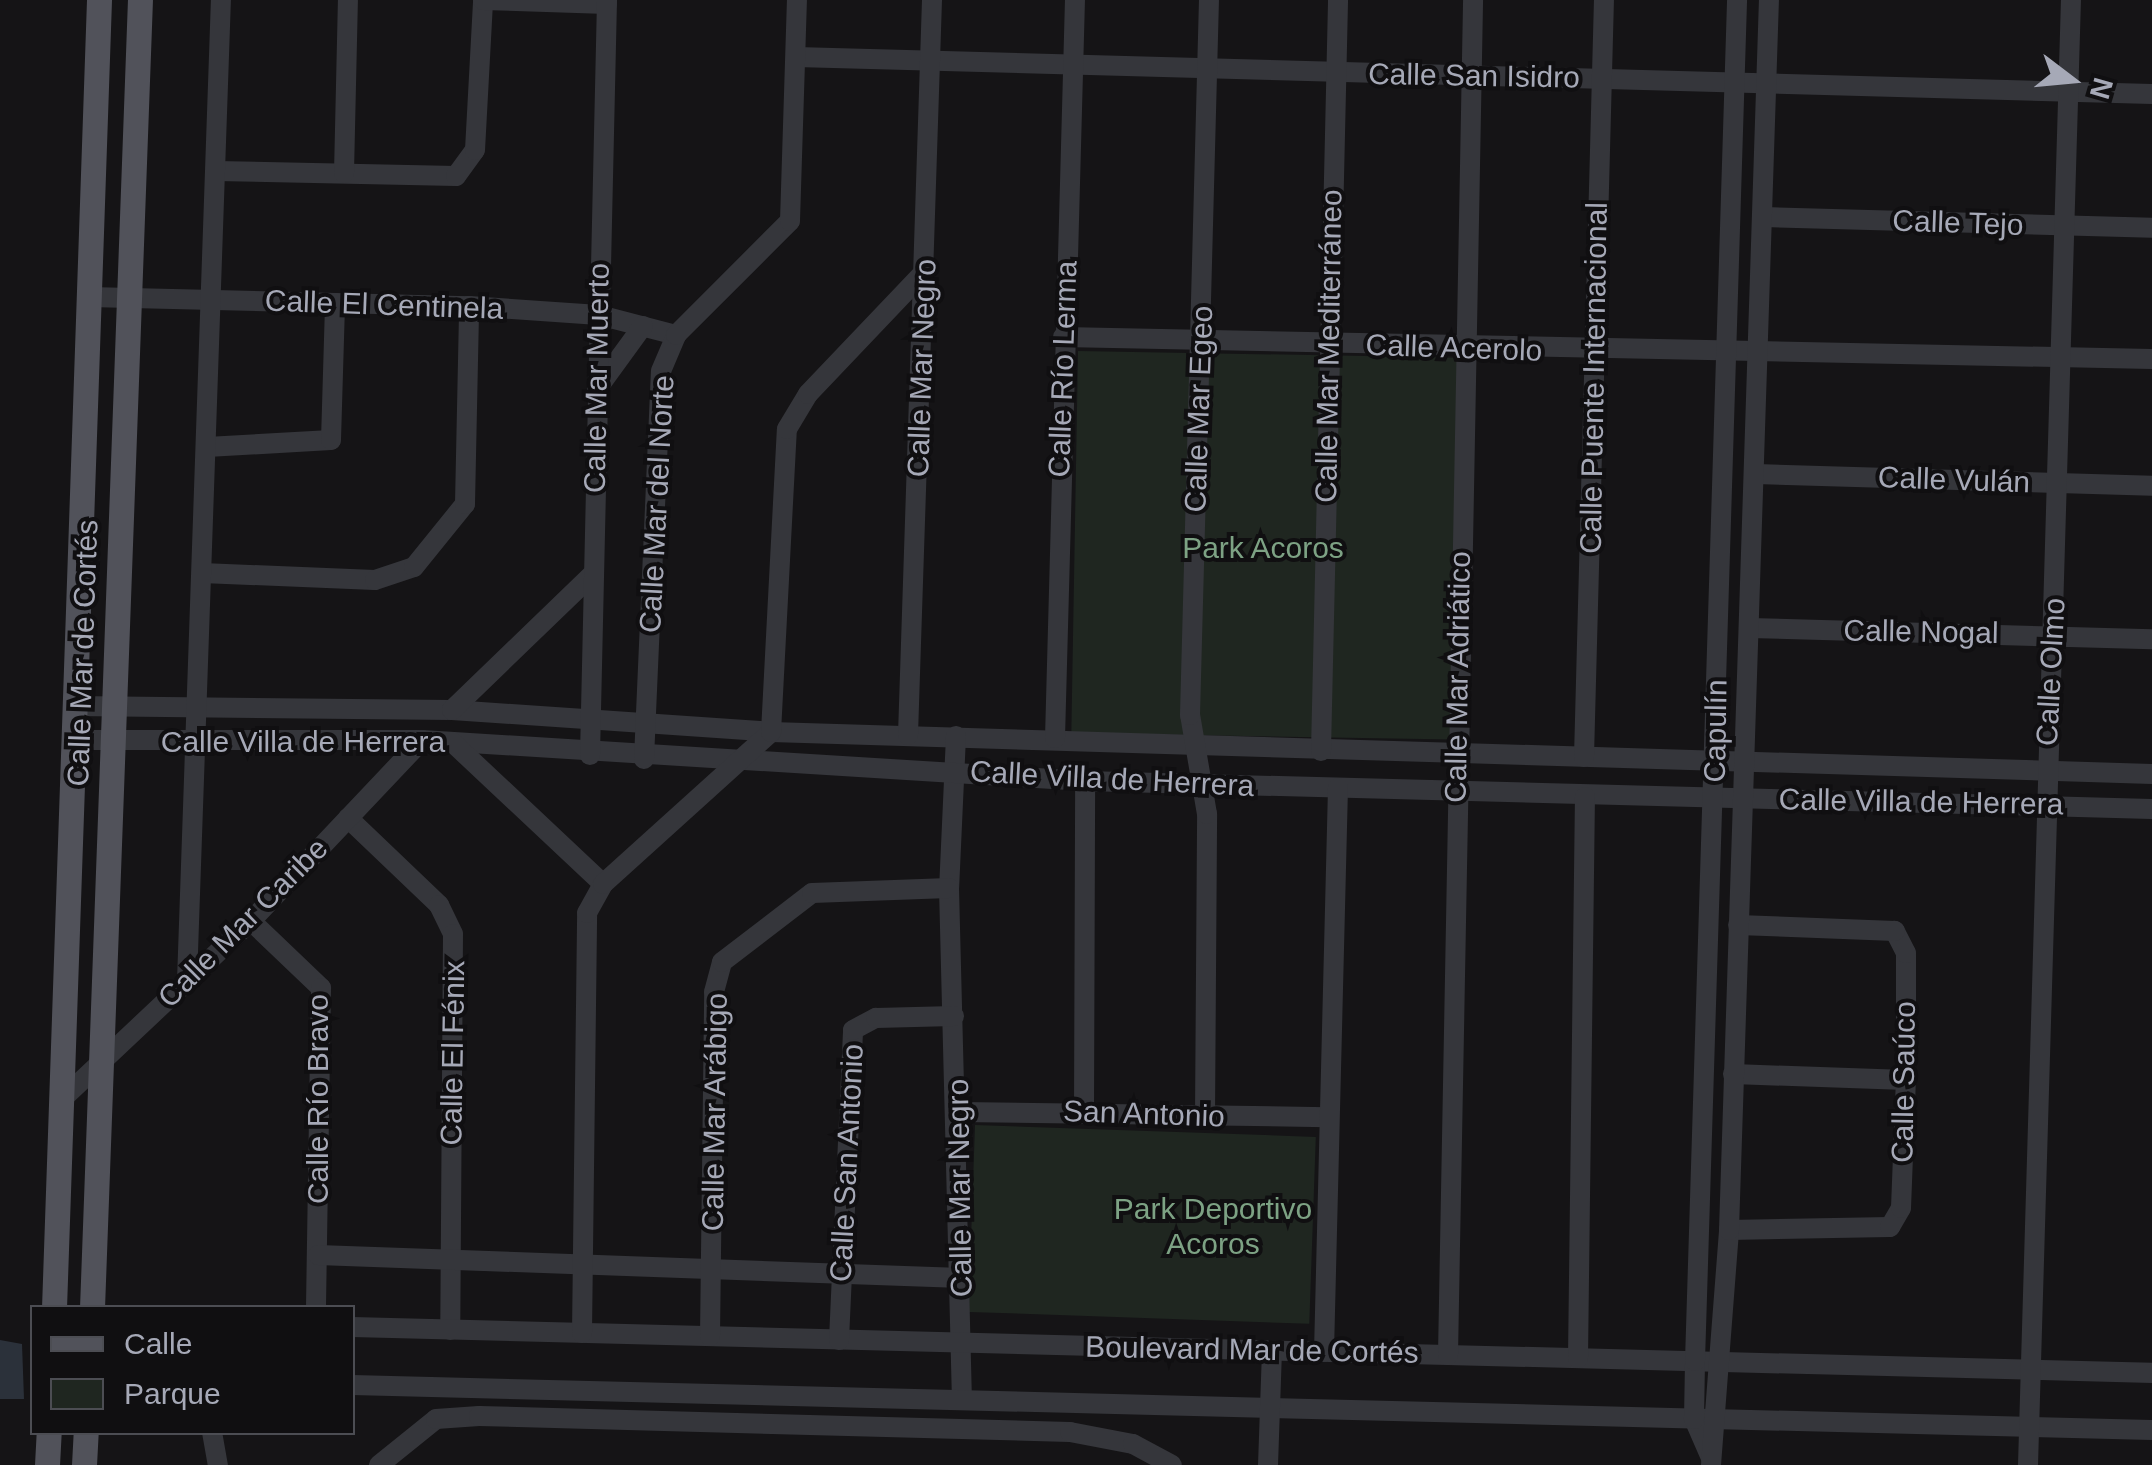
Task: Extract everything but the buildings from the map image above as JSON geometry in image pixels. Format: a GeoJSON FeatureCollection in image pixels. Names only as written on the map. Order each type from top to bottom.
{"type":"FeatureCollection","features":[{"type":"Feature","properties":{"kind":"main road","name":"Calle Mar de Cortés"},"geometry":{"type":"LineString","coordinates":[[54,1305],[99,0]]}},
{"type":"Feature","properties":{"kind":"main road","name":"Calle Mar de Cortés"},"geometry":{"type":"LineString","coordinates":[[92,1305],[140,0]]}},
{"type":"Feature","properties":{"kind":"main road"},"geometry":{"type":"LineString","coordinates":[[48,1465],[49,1435]]}},
{"type":"Feature","properties":{"kind":"main road"},"geometry":{"type":"LineString","coordinates":[[84,1465],[86,1435]]}},
{"type":"Feature","properties":{"kind":"street"},"geometry":{"type":"LineString","coordinates":[[187,981],[221,0]]}},
{"type":"Feature","properties":{"kind":"street"},"geometry":{"type":"LineString","coordinates":[[344,173],[348,0]]}},
{"type":"Feature","properties":{"kind":"street"},"geometry":{"type":"LineString","coordinates":[[216,171],[436,178],[468,170],[483,0],[607,2]]}},
{"type":"Feature","properties":{"kind":"street","name":"Calle Mar del Norte"},"geometry":{"type":"LineString","coordinates":[[644,759],[661,372],[676,335],[790,221],[797,0]]}},
{"type":"Feature","properties":{"kind":"street","name":"Calle Mar Negro"},"geometry":{"type":"LineString","coordinates":[[908,735],[932,0]]}},
{"type":"Feature","properties":{"kind":"street","name":"Calle Río Lerma"},"geometry":{"type":"LineString","coordinates":[[1054,738],[1075,0]]}},
{"type":"Feature","properties":{"kind":"street","name":"Calle Mar Egeo"},"geometry":{"type":"LineString","coordinates":[[1205,1116],[1203,785],[1192,744],[1209,0]]}},
{"type":"Feature","properties":{"kind":"street","name":"Calle Mar Mediterráneo"},"geometry":{"type":"LineString","coordinates":[[1321,752],[1338,0]]}},
{"type":"Feature","properties":{"kind":"street","name":"Calle Mar Adriático"},"geometry":{"type":"LineString","coordinates":[[1448,1355],[1455,753],[1474,0]]}},
{"type":"Feature","properties":{"kind":"street","name":"Calle Puente Internacional"},"geometry":{"type":"LineString","coordinates":[[1584,757],[1604,0]]}},
{"type":"Feature","properties":{"kind":"street","name":"Capulín"},"geometry":{"type":"LineString","coordinates":[[1711,1462],[1694,1419],[1694,1361],[1738,0]]}},
{"type":"Feature","properties":{"kind":"street","name":"Capulín"},"geometry":{"type":"LineString","coordinates":[[1711,1462],[1721,1419],[1729,1230],[1740,799],[1770,88],[1769,0]]}},
{"type":"Feature","properties":{"kind":"street","name":"Calle Olmo"},"geometry":{"type":"LineString","coordinates":[[2028,1465],[2046,770],[2059,484],[2058,357],[2072,0]]}},
{"type":"Feature","properties":{"kind":"street","name":"Calle Mar Muerto"},"geometry":{"type":"LineString","coordinates":[[590,755],[607,2]]}},
{"type":"Feature","properties":{"kind":"street","name":"Calle San Isidro"},"geometry":{"type":"LineString","coordinates":[[796,57],[1073,60],[1770,88],[2152,94]]}},
{"type":"Feature","properties":{"kind":"street","name":"Calle Tejo"},"geometry":{"type":"LineString","coordinates":[[1764,217],[2152,228]]}},
{"type":"Feature","properties":{"kind":"street"},"geometry":{"type":"LineString","coordinates":[[582,1333],[584,934],[603,884],[771,732],[787,429],[808,394],[926,270]]}},
{"type":"Feature","properties":{"kind":"street","name":"Calle El Centinela"},"geometry":{"type":"LineString","coordinates":[[88,297],[470,306],[598,315],[676,335]]}},
{"type":"Feature","properties":{"kind":"street"},"geometry":{"type":"LineString","coordinates":[[207,448],[331,440],[335,302]]}},
{"type":"Feature","properties":{"kind":"street"},"geometry":{"type":"LineString","coordinates":[[202,573],[376,580],[414,567],[465,504],[470,306]]}},
{"type":"Feature","properties":{"kind":"street"},"geometry":{"type":"LineString","coordinates":[[598,389],[643,326]]}},
{"type":"Feature","properties":{"kind":"street","name":"Calle Acerolo"},"geometry":{"type":"LineString","coordinates":[[1063,337],[1201,337],[1594,352],[1757,348]]}},
{"type":"Feature","properties":{"kind":"street"},"geometry":{"type":"LineString","coordinates":[[1757,348],[2152,360]]}},
{"type":"Feature","properties":{"kind":"street","name":"Calle Vulán"},"geometry":{"type":"LineString","coordinates":[[1756,474],[2152,486]]}},
{"type":"Feature","properties":{"kind":"street"},"geometry":{"type":"LineString","coordinates":[[452,710],[592,575]]}},
{"type":"Feature","properties":{"kind":"street","name":"Calle Nogal"},"geometry":{"type":"LineString","coordinates":[[1749,628],[2152,638]]}},
{"type":"Feature","properties":{"kind":"street","name":"Calle Villa de Herrera"},"geometry":{"type":"LineString","coordinates":[[72,706],[452,710],[771,732],[1054,738],[1321,752],[2152,774]]}},
{"type":"Feature","properties":{"kind":"street","name":"Calle Mar Negro"},"geometry":{"type":"LineString","coordinates":[[956,736],[950,888],[960,1112],[962,1400]]}},
{"type":"Feature","properties":{"kind":"street","name":"Calle Villa de Herrera"},"geometry":{"type":"LineString","coordinates":[[73,740],[422,740],[644,759],[1203,785],[2152,809]]}},
{"type":"Feature","properties":{"kind":"street","name":"Calle Mar Caribe"},"geometry":{"type":"LineString","coordinates":[[60,1101],[251,921],[422,740]]}},
{"type":"Feature","properties":{"kind":"street"},"geometry":{"type":"LineString","coordinates":[[452,742],[603,884]]}},
{"type":"Feature","properties":{"kind":"street"},"geometry":{"type":"LineString","coordinates":[[1084,780],[1084,1111]]}},
{"type":"Feature","properties":{"kind":"street"},"geometry":{"type":"LineString","coordinates":[[1324,1352],[1338,788]]}},
{"type":"Feature","properties":{"kind":"street"},"geometry":{"type":"LineString","coordinates":[[1578,1358],[1586,796]]}},
{"type":"Feature","properties":{"kind":"street","name":"Calle El Fénix"},"geometry":{"type":"LineString","coordinates":[[348,818],[439,906],[453,934],[450,1330]]}},
{"type":"Feature","properties":{"kind":"street","name":"Calle Mar Arábigo"},"geometry":{"type":"LineString","coordinates":[[710,1336],[714,992],[722,962],[812,893],[950,888]]}},
{"type":"Feature","properties":{"kind":"street","name":"Calle Río Bravo"},"geometry":{"type":"LineString","coordinates":[[251,921],[321,988],[316,1305]]}},
{"type":"Feature","properties":{"kind":"street","name":"Calle Saúco"},"geometry":{"type":"LineString","coordinates":[[1729,1230],[1890,1228],[1901,1208],[1906,1080],[1906,953],[1895,932],[1738,925]]}},
{"type":"Feature","properties":{"kind":"street","name":"Calle San Antonio"},"geometry":{"type":"LineString","coordinates":[[839,1340],[853,1030],[876,1018],[954,1016]]}},
{"type":"Feature","properties":{"kind":"street"},"geometry":{"type":"LineString","coordinates":[[1733,1074],[1906,1080]]}},
{"type":"Feature","properties":{"kind":"street","name":"San Antonio"},"geometry":{"type":"LineString","coordinates":[[960,1112],[1328,1117]]}},
{"type":"Feature","properties":{"kind":"street"},"geometry":{"type":"LineString","coordinates":[[318,1256],[584,1266],[712,1266],[962,1278]]}},
{"type":"Feature","properties":{"kind":"street","name":"Boulevard Mar de Cortés"},"geometry":{"type":"LineString","coordinates":[[355,1327],[2152,1373]]}},
{"type":"Feature","properties":{"kind":"street"},"geometry":{"type":"LineString","coordinates":[[1268,1465],[1272,1350]]}},
{"type":"Feature","properties":{"kind":"street","name":"Boulevard Mar de Cortés"},"geometry":{"type":"LineString","coordinates":[[355,1384],[2152,1430]]}},
{"type":"Feature","properties":{"kind":"street"},"geometry":{"type":"LineString","coordinates":[[379,1465],[418,1428],[467,1416],[1070,1432],[1133,1444],[1172,1465]]}},
{"type":"Feature","properties":{"kind":"street"},"geometry":{"type":"LineString","coordinates":[[213,1435],[218,1465]]}},
{"type":"Feature","properties":{"kind":"green space","name":"Park Acoros"},"geometry":{"type":"Polygon","coordinates":[[[1078,351],[1460,358],[1453,740],[1071,733],[1078,351]]]}},
{"type":"Feature","properties":{"kind":"green space","name":"Park Deportivo Acoros"},"geometry":{"type":"Polygon","coordinates":[[[975,1125],[1316,1137],[1309,1324],[968,1312],[975,1125]]]}},
{"type":"Feature","properties":{"kind":"shaded area"},"geometry":{"type":"Polygon","coordinates":[[[0,1340],[22,1344],[24,1399],[0,1399],[0,1340]]]}}]}
